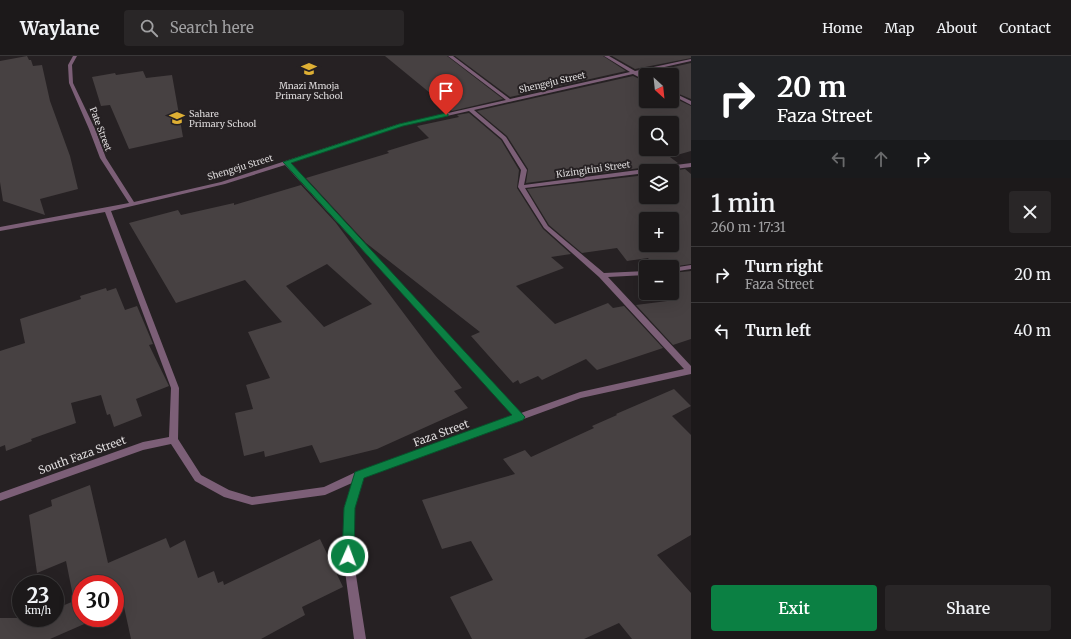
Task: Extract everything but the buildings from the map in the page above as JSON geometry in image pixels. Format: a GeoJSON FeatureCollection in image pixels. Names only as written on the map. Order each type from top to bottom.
{"type":"FeatureCollection","features":[{"type":"Feature","properties":{"kind":"street","name":"Pate Street"},"geometry":{"type":"LineString","coordinates":[[75,56],[70,65],[71,83],[92,128],[103,158],[132,203]]}},
{"type":"Feature","properties":{"kind":"street"},"geometry":{"type":"LineString","coordinates":[[450,56],[510,101]]}},
{"type":"Feature","properties":{"kind":"street"},"geometry":{"type":"LineString","coordinates":[[606,56],[639,76]]}},
{"type":"Feature","properties":{"kind":"street","name":"Shengeju Street"},"geometry":{"type":"LineString","coordinates":[[0,230],[107,210],[223,183],[402,125],[632,72],[691,60]]}},
{"type":"Feature","properties":{"kind":"street"},"geometry":{"type":"LineString","coordinates":[[679,97],[691,103]]}},
{"type":"Feature","properties":{"kind":"street"},"geometry":{"type":"LineString","coordinates":[[471,110],[504,138],[524,170],[521,187],[546,227],[602,274],[691,371]]}},
{"type":"Feature","properties":{"kind":"street"},"geometry":{"type":"LineString","coordinates":[[286,162],[520,417]]}},
{"type":"Feature","properties":{"kind":"street","name":"Kizingitini Street"},"geometry":{"type":"LineString","coordinates":[[521,187],[691,165]]}},
{"type":"Feature","properties":{"kind":"street"},"geometry":{"type":"LineString","coordinates":[[107,210],[175,388],[173,440]]}},
{"type":"Feature","properties":{"kind":"street"},"geometry":{"type":"LineString","coordinates":[[679,269],[691,267]]}},
{"type":"Feature","properties":{"kind":"street"},"geometry":{"type":"LineString","coordinates":[[602,274],[639,273]]}},
{"type":"Feature","properties":{"kind":"street","name":"Faza Street"},"geometry":{"type":"LineString","coordinates":[[173,440],[198,478],[227,494],[252,501],[325,491],[359,475],[580,395],[691,371]]}},
{"type":"Feature","properties":{"kind":"street","name":"South Faza Street"},"geometry":{"type":"LineString","coordinates":[[0,496],[143,446],[173,440]]}},
{"type":"Feature","properties":{"kind":"street"},"geometry":{"type":"LineString","coordinates":[[359,475],[349,508],[348,556],[360,639]]}},
{"type":"Feature","properties":{"kind":"place","name":"Mnazi Mmoja Primary School"},"geometry":{"type":"Point","coordinates":[309,69]}},
{"type":"Feature","properties":{"kind":"place","name":"Sahare Primary School"},"geometry":{"type":"Point","coordinates":[177,118]}},
{"type":"Feature","properties":{"kind":"route"},"geometry":{"type":"LineString","coordinates":[[348,556],[349,508],[359,475],[520,417],[286,162],[402,125],[446,115]]}}]}
